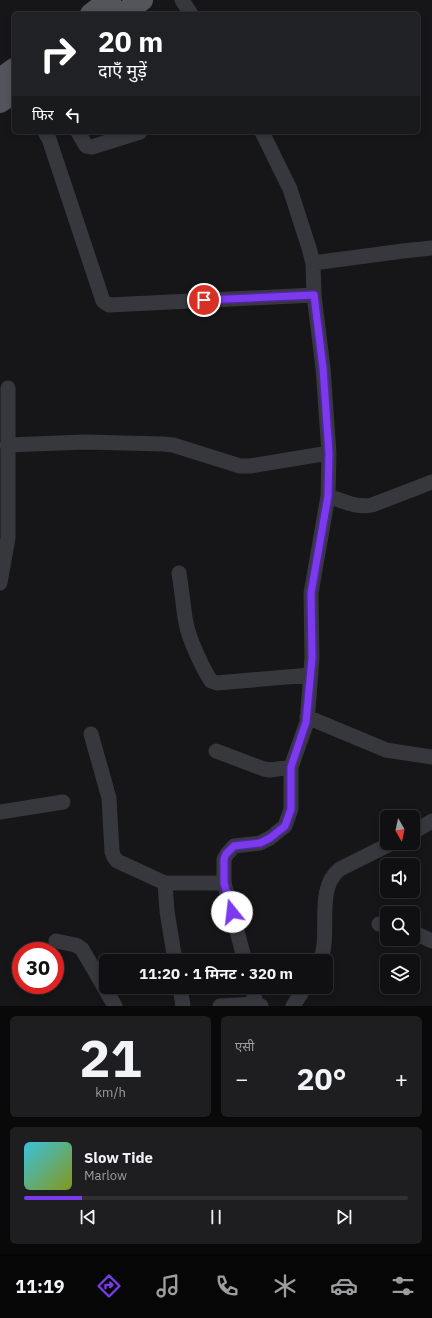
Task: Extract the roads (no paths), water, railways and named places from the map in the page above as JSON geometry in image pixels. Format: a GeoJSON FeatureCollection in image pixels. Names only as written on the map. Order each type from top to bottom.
{"type":"FeatureCollection","features":[{"type":"Feature","properties":{"kind":"main road"},"geometry":{"type":"LineString","coordinates":[[94,12],[110,0]]}},
{"type":"Feature","properties":{"kind":"main road"},"geometry":{"type":"LineString","coordinates":[[125,12],[142,0]]}},
{"type":"Feature","properties":{"kind":"main road"},"geometry":{"type":"LineString","coordinates":[[0,79],[12,70]]}},
{"type":"Feature","properties":{"kind":"main road"},"geometry":{"type":"LineString","coordinates":[[0,102],[12,93]]}},
{"type":"Feature","properties":{"kind":"street"},"geometry":{"type":"LineString","coordinates":[[182,0],[190,12]]}},
{"type":"Feature","properties":{"kind":"street"},"geometry":{"type":"LineString","coordinates":[[46,134],[103,301],[109,305],[314,295]]}},
{"type":"Feature","properties":{"kind":"street"},"geometry":{"type":"LineString","coordinates":[[79,134],[86,146],[92,147],[134,134]]}},
{"type":"Feature","properties":{"kind":"street"},"geometry":{"type":"LineString","coordinates":[[243,954],[224,883],[224,859],[230,849],[234,846],[260,843],[270,838],[285,826],[291,809],[291,767],[307,717],[312,658],[311,593],[328,496],[329,453],[323,368],[314,295],[313,263],[290,189],[263,134]]}},
{"type":"Feature","properties":{"kind":"street"},"geometry":{"type":"LineString","coordinates":[[313,263],[432,248]]}},
{"type":"Feature","properties":{"kind":"street"},"geometry":{"type":"LineString","coordinates":[[0,583],[8,538],[5,455],[8,388]]}},
{"type":"Feature","properties":{"kind":"street"},"geometry":{"type":"LineString","coordinates":[[5,455],[85,442],[163,444],[173,445],[240,466],[250,466],[329,453]]}},
{"type":"Feature","properties":{"kind":"street"},"geometry":{"type":"LineString","coordinates":[[328,496],[363,507],[432,482]]}},
{"type":"Feature","properties":{"kind":"street"},"geometry":{"type":"LineString","coordinates":[[179,573],[186,625],[207,675],[211,681],[217,683],[310,675]]}},
{"type":"Feature","properties":{"kind":"street"},"geometry":{"type":"LineString","coordinates":[[307,717],[381,748],[432,758]]}},
{"type":"Feature","properties":{"kind":"street"},"geometry":{"type":"LineString","coordinates":[[91,734],[109,798],[114,857],[122,864],[165,883],[224,883]]}},
{"type":"Feature","properties":{"kind":"street"},"geometry":{"type":"LineString","coordinates":[[216,751],[264,769],[270,770],[291,767]]}},
{"type":"Feature","properties":{"kind":"street"},"geometry":{"type":"LineString","coordinates":[[0,812],[63,802]]}},
{"type":"Feature","properties":{"kind":"street"},"geometry":{"type":"LineString","coordinates":[[420,828],[432,821]]}},
{"type":"Feature","properties":{"kind":"street"},"geometry":{"type":"LineString","coordinates":[[323,954],[324,950],[326,895],[334,874],[340,869],[380,849]]}},
{"type":"Feature","properties":{"kind":"street"},"geometry":{"type":"LineString","coordinates":[[165,883],[167,911],[174,954]]}},
{"type":"Feature","properties":{"kind":"street"},"geometry":{"type":"LineString","coordinates":[[420,935],[432,941]]}},
{"type":"Feature","properties":{"kind":"street"},"geometry":{"type":"LineString","coordinates":[[56,941],[76,945],[82,949],[87,955],[115,1006]]}},
{"type":"Feature","properties":{"kind":"street"},"geometry":{"type":"LineString","coordinates":[[181,994],[183,1006]]}},
{"type":"Feature","properties":{"kind":"street"},"geometry":{"type":"LineString","coordinates":[[220,1006],[259,1005],[255,994]]}},
{"type":"Feature","properties":{"kind":"street"},"geometry":{"type":"LineString","coordinates":[[293,1006],[301,994]]}}]}
